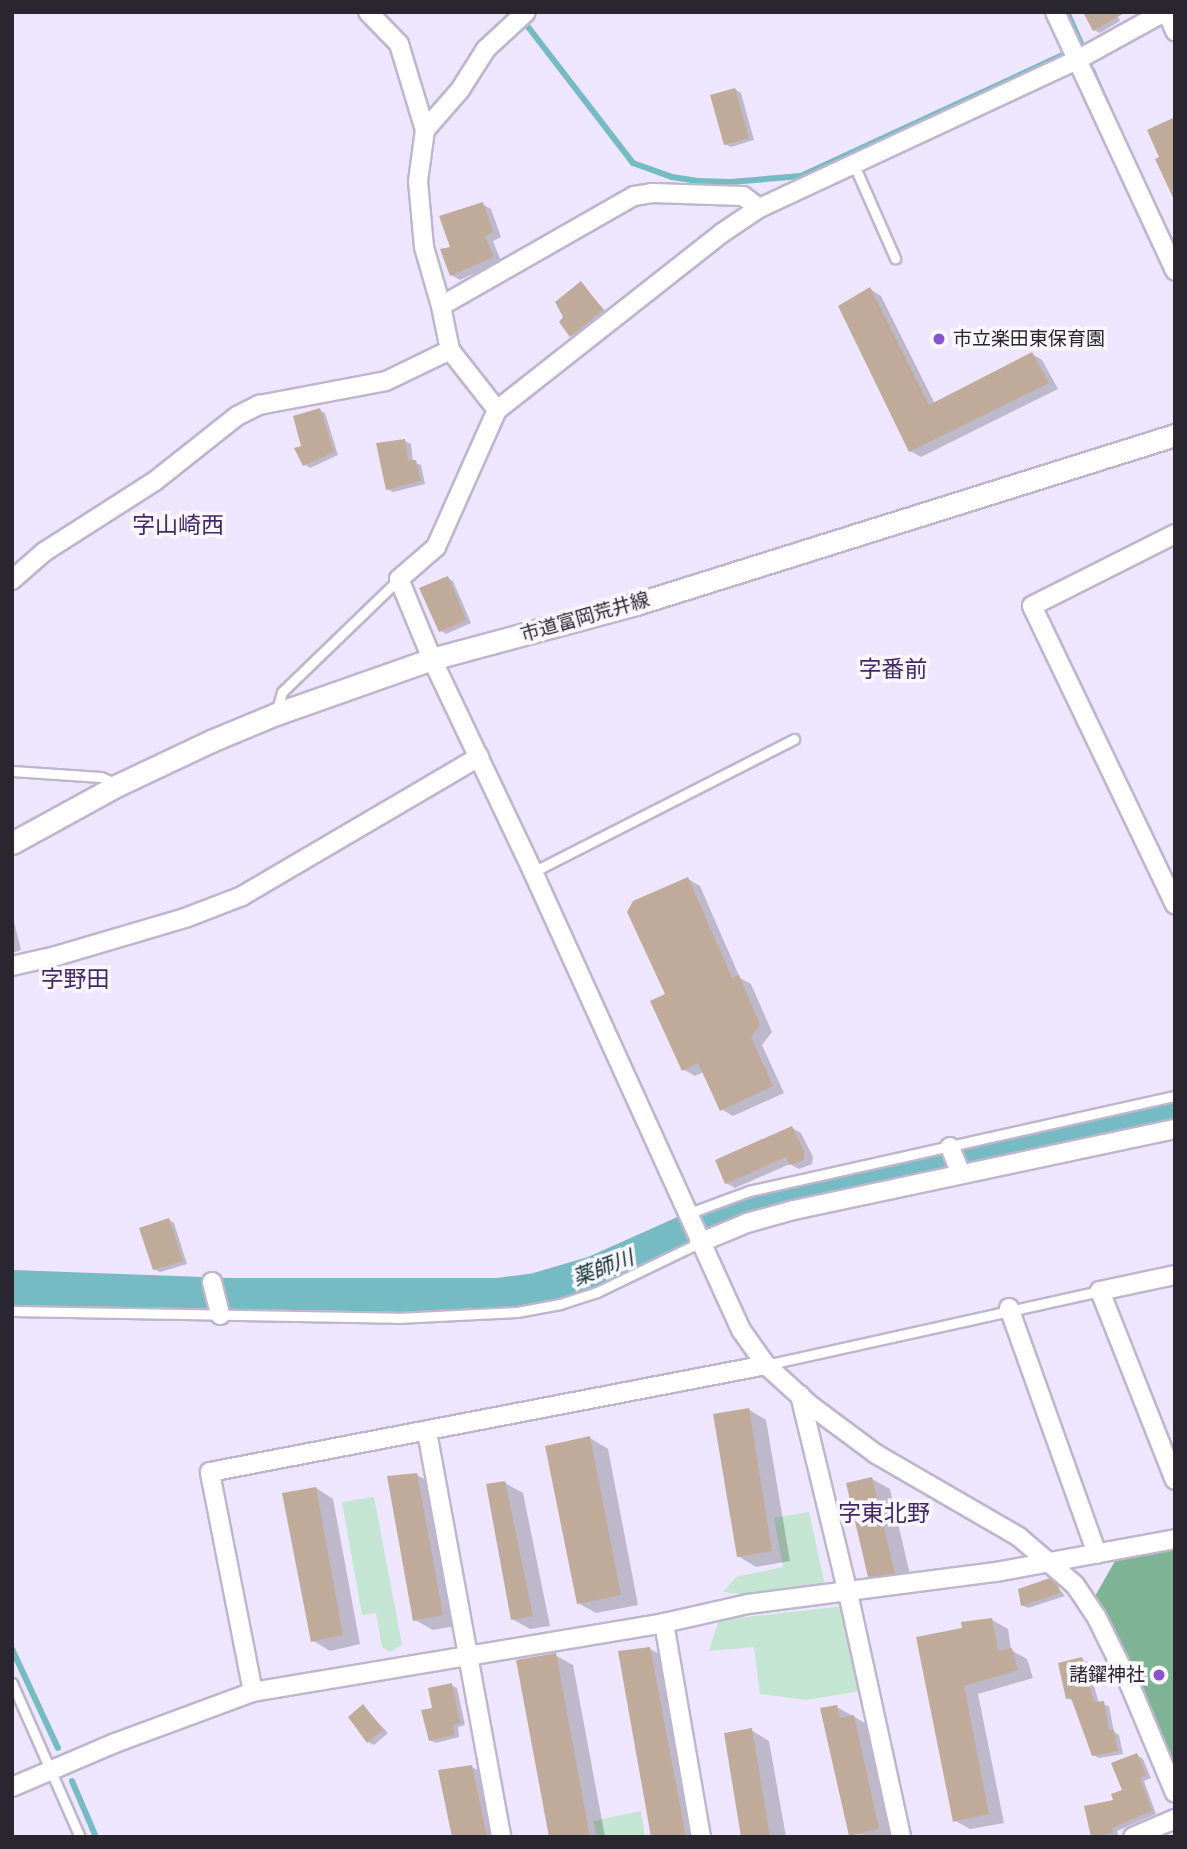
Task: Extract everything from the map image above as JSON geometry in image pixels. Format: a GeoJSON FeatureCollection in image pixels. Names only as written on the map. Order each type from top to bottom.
{"type":"FeatureCollection","features":[{"type":"Feature","properties":{"kind":"street"},"geometry":{"type":"LineString","coordinates":[[368,12],[399,44],[425,130],[418,181],[420,212],[424,247],[450,350],[497,410]]}},
{"type":"Feature","properties":{"kind":"street"},"geometry":{"type":"LineString","coordinates":[[1055,12],[1175,270]]}},
{"type":"Feature","properties":{"kind":"street"},"geometry":{"type":"LineString","coordinates":[[1175,31],[1161,13],[1077,60],[759,208],[722,233],[497,410],[436,547],[399,579],[432,659],[533,872],[699,1243],[741,1330],[766,1365],[876,1454],[1019,1537],[1051,1561],[1076,1585],[1096,1616],[1152,1734],[1175,1793]]}},
{"type":"Feature","properties":{"kind":"street"},"geometry":{"type":"LineString","coordinates":[[425,130],[460,90],[486,49],[521,17]]}},
{"type":"Feature","properties":{"kind":"street"},"geometry":{"type":"LineString","coordinates":[[441,306],[634,196],[652,193],[743,197],[759,208]]}},
{"type":"Feature","properties":{"kind":"street"},"geometry":{"type":"LineString","coordinates":[[12,580],[44,552],[93,524],[155,481],[237,416],[259,405],[386,381],[450,350]]}},
{"type":"Feature","properties":{"kind":"street","name":"市道富岡荒井線"},"geometry":{"type":"LineString","coordinates":[[12,843],[118,785],[276,714],[432,659],[636,604],[1175,435]]}},
{"type":"Feature","properties":{"kind":"street"},"geometry":{"type":"LineString","coordinates":[[1175,534],[1032,606],[1175,904]]}},
{"type":"Feature","properties":{"kind":"street"},"geometry":{"type":"LineString","coordinates":[[12,966],[56,957],[185,918],[242,896],[479,757]]}},
{"type":"Feature","properties":{"kind":"street"},"geometry":{"type":"LineString","coordinates":[[699,1243],[747,1223],[794,1210],[1175,1129]]}},
{"type":"Feature","properties":{"kind":"street"},"geometry":{"type":"LineString","coordinates":[[950,1147],[961,1174]]}},
{"type":"Feature","properties":{"kind":"street"},"geometry":{"type":"LineString","coordinates":[[1175,1275],[1100,1290],[1175,1480]]}},
{"type":"Feature","properties":{"kind":"street"},"geometry":{"type":"LineString","coordinates":[[212,1282],[220,1315]]}},
{"type":"Feature","properties":{"kind":"street"},"geometry":{"type":"LineString","coordinates":[[1009,1308],[1097,1554]]}},
{"type":"Feature","properties":{"kind":"street"},"geometry":{"type":"LineString","coordinates":[[253,1692],[210,1472],[766,1365]]}},
{"type":"Feature","properties":{"kind":"street"},"geometry":{"type":"LineString","coordinates":[[800,1395],[848,1593],[901,1837]]}},
{"type":"Feature","properties":{"kind":"street"},"geometry":{"type":"LineString","coordinates":[[427,1432],[501,1837]]}},
{"type":"Feature","properties":{"kind":"street"},"geometry":{"type":"LineString","coordinates":[[12,1787],[253,1692],[468,1653],[664,1623],[747,1604],[996,1572],[1175,1539]]}},
{"type":"Feature","properties":{"kind":"street"},"geometry":{"type":"LineString","coordinates":[[664,1623],[701,1837]]}},
{"type":"Feature","properties":{"kind":"street"},"geometry":{"type":"LineString","coordinates":[[1133,1837],[1175,1819]]}},
{"type":"Feature","properties":{"kind":"lane"},"geometry":{"type":"LineString","coordinates":[[854,165],[895,258]]}},
{"type":"Feature","properties":{"kind":"lane"},"geometry":{"type":"LineString","coordinates":[[276,714],[282,692],[399,579]]}},
{"type":"Feature","properties":{"kind":"lane"},"geometry":{"type":"LineString","coordinates":[[533,872],[794,740]]}},
{"type":"Feature","properties":{"kind":"lane"},"geometry":{"type":"LineString","coordinates":[[12,771],[101,777],[118,785]]}},
{"type":"Feature","properties":{"kind":"lane"},"geometry":{"type":"LineString","coordinates":[[687,1214],[749,1191],[1175,1096]]}},
{"type":"Feature","properties":{"kind":"lane"},"geometry":{"type":"LineString","coordinates":[[12,1311],[397,1318],[517,1312],[560,1304],[597,1292],[699,1243]]}},
{"type":"Feature","properties":{"kind":"lane"},"geometry":{"type":"LineString","coordinates":[[766,1365],[1009,1308],[1100,1290]]}},
{"type":"Feature","properties":{"kind":"lane"},"geometry":{"type":"LineString","coordinates":[[12,1683],[80,1837]]}},
{"type":"Feature","properties":{"kind":"green space"},"geometry":{"type":"Polygon","coordinates":[[[374,1497],[402,1645],[390,1652],[382,1647],[376,1613],[362,1615],[342,1502],[374,1497]]]}},
{"type":"Feature","properties":{"kind":"green space"},"geometry":{"type":"Polygon","coordinates":[[[809,1512],[825,1585],[752,1595],[723,1592],[736,1577],[783,1567],[774,1518],[809,1512]]]}},
{"type":"Feature","properties":{"kind":"green space","name":"諸鑃神社"},"geometry":{"type":"Polygon","coordinates":[[[1175,1549],[1175,1769],[1131,1665],[1094,1598],[1115,1561],[1175,1549]]]}},
{"type":"Feature","properties":{"kind":"green space"},"geometry":{"type":"Polygon","coordinates":[[[845,1606],[861,1691],[806,1700],[760,1694],[754,1647],[709,1651],[719,1620],[845,1606]]]}},
{"type":"Feature","properties":{"kind":"green space"},"geometry":{"type":"Polygon","coordinates":[[[641,1811],[645,1837],[597,1837],[593,1821],[641,1811]]]}},
{"type":"Feature","properties":{"kind":"building"},"geometry":{"type":"Polygon","coordinates":[[[1083,12],[1126,12],[1093,31],[1083,12]]]}},
{"type":"Feature","properties":{"kind":"building"},"geometry":{"type":"Polygon","coordinates":[[[735,88],[749,138],[724,145],[710,95],[735,88]]]}},
{"type":"Feature","properties":{"kind":"building"},"geometry":{"type":"Polygon","coordinates":[[[1175,117],[1175,202],[1155,159],[1159,157],[1147,130],[1175,117]]]}},
{"type":"Feature","properties":{"kind":"building"},"geometry":{"type":"Polygon","coordinates":[[[483,202],[493,232],[485,236],[494,257],[450,276],[440,249],[450,247],[439,216],[483,202]]]}},
{"type":"Feature","properties":{"kind":"building"},"geometry":{"type":"Polygon","coordinates":[[[581,281],[603,310],[570,337],[559,322],[563,317],[555,302],[581,281]]]}},
{"type":"Feature","properties":{"kind":"building"},"geometry":{"type":"Polygon","coordinates":[[[870,287],[929,405],[1032,352],[1049,383],[909,452],[838,306],[870,287]]]}},
{"type":"Feature","properties":{"kind":"building"},"geometry":{"type":"Polygon","coordinates":[[[320,408],[334,452],[303,466],[294,448],[301,446],[293,416],[320,408]]]}},
{"type":"Feature","properties":{"kind":"building"},"geometry":{"type":"Polygon","coordinates":[[[405,439],[408,460],[416,460],[421,481],[386,490],[376,443],[405,439]]]}},
{"type":"Feature","properties":{"kind":"building"},"geometry":{"type":"Polygon","coordinates":[[[448,576],[466,620],[439,632],[419,588],[448,576]]]}},
{"type":"Feature","properties":{"kind":"building"},"geometry":{"type":"Polygon","coordinates":[[[688,877],[732,978],[739,975],[760,1025],[751,1037],[773,1086],[720,1111],[698,1063],[682,1071],[650,1001],[665,994],[627,912],[633,901],[688,877]]]}},
{"type":"Feature","properties":{"kind":"building"},"geometry":{"type":"Polygon","coordinates":[[[792,1126],[804,1151],[804,1160],[789,1165],[786,1157],[725,1184],[715,1160],[792,1126]]]}},
{"type":"Feature","properties":{"kind":"building"},"geometry":{"type":"Polygon","coordinates":[[[169,1218],[183,1261],[153,1270],[139,1228],[169,1218]]]}},
{"type":"Feature","properties":{"kind":"building"},"geometry":{"type":"Polygon","coordinates":[[[749,1408],[772,1551],[737,1557],[713,1414],[749,1408]]]}},
{"type":"Feature","properties":{"kind":"building"},"geometry":{"type":"Polygon","coordinates":[[[590,1436],[621,1595],[577,1604],[545,1446],[590,1436]]]}},
{"type":"Feature","properties":{"kind":"building"},"geometry":{"type":"Polygon","coordinates":[[[417,1473],[443,1615],[413,1621],[387,1476],[417,1473]]]}},
{"type":"Feature","properties":{"kind":"building"},"geometry":{"type":"Polygon","coordinates":[[[872,1477],[895,1574],[868,1577],[846,1483],[872,1477]]]}},
{"type":"Feature","properties":{"kind":"building"},"geometry":{"type":"Polygon","coordinates":[[[505,1481],[533,1616],[511,1620],[486,1484],[505,1481]]]}},
{"type":"Feature","properties":{"kind":"building"},"geometry":{"type":"Polygon","coordinates":[[[316,1487],[343,1635],[311,1642],[282,1493],[316,1487]]]}},
{"type":"Feature","properties":{"kind":"building"},"geometry":{"type":"Polygon","coordinates":[[[1050,1578],[1058,1585],[1060,1593],[1021,1606],[1018,1589],[1050,1578]]]}},
{"type":"Feature","properties":{"kind":"building"},"geometry":{"type":"Polygon","coordinates":[[[992,1618],[998,1651],[1012,1648],[1018,1670],[964,1686],[989,1814],[953,1822],[916,1637],[962,1628],[961,1622],[992,1618]]]}},
{"type":"Feature","properties":{"kind":"building"},"geometry":{"type":"Polygon","coordinates":[[[650,1647],[686,1837],[651,1837],[618,1651],[650,1647]]]}},
{"type":"Feature","properties":{"kind":"building"},"geometry":{"type":"Polygon","coordinates":[[[556,1653],[590,1837],[549,1837],[516,1660],[556,1653]]]}},
{"type":"Feature","properties":{"kind":"building"},"geometry":{"type":"Polygon","coordinates":[[[1082,1657],[1094,1702],[1104,1701],[1109,1730],[1114,1730],[1118,1751],[1092,1756],[1071,1698],[1066,1699],[1058,1663],[1082,1657]]]}},
{"type":"Feature","properties":{"kind":"building"},"geometry":{"type":"Polygon","coordinates":[[[452,1683],[460,1723],[453,1725],[454,1735],[429,1741],[421,1710],[432,1708],[428,1688],[452,1683]]]}},
{"type":"Feature","properties":{"kind":"building"},"geometry":{"type":"Polygon","coordinates":[[[363,1704],[383,1730],[367,1743],[348,1717],[363,1704]]]}},
{"type":"Feature","properties":{"kind":"building"},"geometry":{"type":"Polygon","coordinates":[[[837,1705],[840,1718],[854,1715],[879,1829],[849,1836],[820,1708],[837,1705]]]}},
{"type":"Feature","properties":{"kind":"building"},"geometry":{"type":"Polygon","coordinates":[[[752,1728],[770,1837],[741,1837],[724,1733],[752,1728]]]}},
{"type":"Feature","properties":{"kind":"building"},"geometry":{"type":"Polygon","coordinates":[[[1137,1753],[1146,1775],[1140,1778],[1152,1811],[1112,1828],[1113,1833],[1091,1837],[1084,1806],[1113,1800],[1111,1794],[1122,1790],[1111,1763],[1137,1753]]]}},
{"type":"Feature","properties":{"kind":"building"},"geometry":{"type":"Polygon","coordinates":[[[472,1765],[487,1837],[452,1837],[438,1770],[472,1765]]]}},
{"type":"Feature","properties":{"kind":"waterway"},"geometry":{"type":"LineString","coordinates":[[1067,12],[1082,46]]}},
{"type":"Feature","properties":{"kind":"waterway"},"geometry":{"type":"LineString","coordinates":[[522,19],[633,163],[672,177],[698,181],[730,182],[801,176],[1063,55]]}},
{"type":"Feature","properties":{"kind":"waterway"},"geometry":{"type":"LineString","coordinates":[[1092,70],[1111,113]]}},
{"type":"Feature","properties":{"kind":"waterway","name":"薬師川"},"geometry":{"type":"LineString","coordinates":[[12,1288],[235,1296],[497,1296],[532,1292],[594,1274],[748,1205],[1175,1112]]}},
{"type":"Feature","properties":{"kind":"waterway"},"geometry":{"type":"LineString","coordinates":[[12,1649],[58,1748]]}},
{"type":"Feature","properties":{"kind":"waterway"},"geometry":{"type":"LineString","coordinates":[[72,1781],[96,1837]]}},
{"type":"Feature","properties":{"kind":"place","name":"市立楽田東保育園"},"geometry":{"type":"Point","coordinates":[939,339]}},
{"type":"Feature","properties":{"kind":"place","name":"諸鑃神社"},"geometry":{"type":"Point","coordinates":[1159,1675]}},
{"type":"Feature","properties":{"kind":"district","name":"字山崎西"},"geometry":{"type":"Point","coordinates":[178,525]}},
{"type":"Feature","properties":{"kind":"district","name":"字番前"},"geometry":{"type":"Point","coordinates":[893,669]}},
{"type":"Feature","properties":{"kind":"district","name":"字野田"},"geometry":{"type":"Point","coordinates":[75,979]}},
{"type":"Feature","properties":{"kind":"district","name":"字東北野"},"geometry":{"type":"Point","coordinates":[884,1513]}}]}
